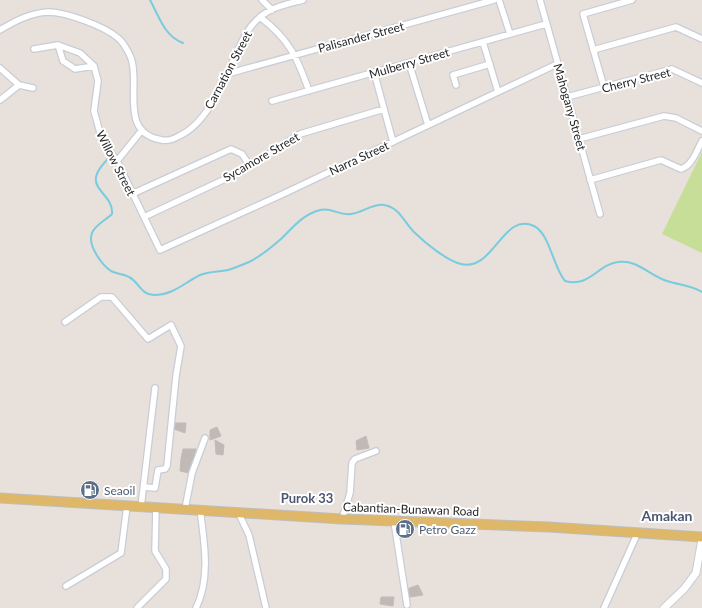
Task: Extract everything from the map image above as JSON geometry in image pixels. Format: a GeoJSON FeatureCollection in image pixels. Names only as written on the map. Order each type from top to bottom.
{"type":"FeatureCollection","features":[{"type":"Feature","properties":{"kind":"main road","name":"Cabantian-Bunawan Road"},"geometry":{"type":"LineString","coordinates":[[0,498],[394,522],[549,526],[702,538]]}},
{"type":"Feature","properties":{"kind":"street"},"geometry":{"type":"LineString","coordinates":[[262,0],[272,10]]}},
{"type":"Feature","properties":{"kind":"street","name":"Carnation Street"},"geometry":{"type":"LineString","coordinates":[[142,130],[150,137],[163,141],[184,134],[197,124],[205,113],[227,74],[243,38],[260,17],[272,10],[304,0]]}},
{"type":"Feature","properties":{"kind":"street","name":"Palisander Street"},"geometry":{"type":"LineString","coordinates":[[227,74],[494,0]]}},
{"type":"Feature","properties":{"kind":"street"},"geometry":{"type":"LineString","coordinates":[[499,0],[510,34]]}},
{"type":"Feature","properties":{"kind":"street","name":"Mahogany Street"},"geometry":{"type":"LineString","coordinates":[[540,0],[600,214]]}},
{"type":"Feature","properties":{"kind":"street"},"geometry":{"type":"LineString","coordinates":[[604,87],[583,14],[632,0]]}},
{"type":"Feature","properties":{"kind":"street"},"geometry":{"type":"LineString","coordinates":[[0,30],[26,16],[49,12],[62,14],[86,22],[118,38],[126,48],[131,59],[134,72],[134,114],[142,130],[116,161]]}},
{"type":"Feature","properties":{"kind":"street"},"geometry":{"type":"LineString","coordinates":[[260,17],[282,35],[296,55],[309,90]]}},
{"type":"Feature","properties":{"kind":"street","name":"Mulberry Street"},"geometry":{"type":"LineString","coordinates":[[272,101],[546,24]]}},
{"type":"Feature","properties":{"kind":"street"},"geometry":{"type":"LineString","coordinates":[[593,50],[676,27],[702,39]]}},
{"type":"Feature","properties":{"kind":"street"},"geometry":{"type":"LineString","coordinates":[[483,42],[498,92]]}},
{"type":"Feature","properties":{"kind":"street"},"geometry":{"type":"LineString","coordinates":[[58,45],[63,61],[75,69],[94,66]]}},
{"type":"Feature","properties":{"kind":"street"},"geometry":{"type":"LineString","coordinates":[[34,49],[58,45],[80,53],[94,66]]}},
{"type":"Feature","properties":{"kind":"street"},"geometry":{"type":"LineString","coordinates":[[409,63],[428,125]]}},
{"type":"Feature","properties":{"kind":"street"},"geometry":{"type":"LineString","coordinates":[[456,86],[453,76],[490,64]]}},
{"type":"Feature","properties":{"kind":"street","name":"Narra Street"},"geometry":{"type":"LineString","coordinates":[[160,250],[557,64]]}},
{"type":"Feature","properties":{"kind":"street","name":"Willow Street"},"geometry":{"type":"LineString","coordinates":[[94,66],[98,81],[94,111],[102,140],[116,161],[160,250]]}},
{"type":"Feature","properties":{"kind":"street"},"geometry":{"type":"LineString","coordinates":[[0,68],[19,85],[33,88]]}},
{"type":"Feature","properties":{"kind":"street","name":"Cherry Street"},"geometry":{"type":"LineString","coordinates":[[567,97],[672,69],[702,83]]}},
{"type":"Feature","properties":{"kind":"street"},"geometry":{"type":"LineString","coordinates":[[374,72],[393,142]]}},
{"type":"Feature","properties":{"kind":"street"},"geometry":{"type":"LineString","coordinates":[[0,100],[19,85]]}},
{"type":"Feature","properties":{"kind":"street","name":"Sycamore Street"},"geometry":{"type":"LineString","coordinates":[[144,217],[250,166],[300,134],[384,109]]}},
{"type":"Feature","properties":{"kind":"street"},"geometry":{"type":"LineString","coordinates":[[579,139],[664,116],[676,118],[702,131]]}},
{"type":"Feature","properties":{"kind":"street"},"geometry":{"type":"LineString","coordinates":[[590,180],[661,160],[681,169],[684,168],[690,164],[702,141]]}},
{"type":"Feature","properties":{"kind":"street"},"geometry":{"type":"LineString","coordinates":[[132,194],[231,149],[242,154],[250,166]]}},
{"type":"Feature","properties":{"kind":"street"},"geometry":{"type":"LineString","coordinates":[[65,322],[101,297],[112,297],[148,339],[171,325],[181,346],[176,376],[167,466],[166,469],[158,470],[155,488],[144,487]]}},
{"type":"Feature","properties":{"kind":"street"},"geometry":{"type":"LineString","coordinates":[[141,507],[155,388]]}},
{"type":"Feature","properties":{"kind":"street"},"geometry":{"type":"LineString","coordinates":[[185,509],[192,473],[205,438]]}},
{"type":"Feature","properties":{"kind":"street"},"geometry":{"type":"LineString","coordinates":[[342,519],[350,493],[352,463],[355,459],[376,451]]}},
{"type":"Feature","properties":{"kind":"street"},"geometry":{"type":"LineString","coordinates":[[66,586],[120,553],[127,506]]}},
{"type":"Feature","properties":{"kind":"street"},"geometry":{"type":"LineString","coordinates":[[137,608],[166,579],[166,569],[154,551],[156,508]]}},
{"type":"Feature","properties":{"kind":"street"},"geometry":{"type":"LineString","coordinates":[[196,608],[202,592],[205,560],[200,509]]}},
{"type":"Feature","properties":{"kind":"street"},"geometry":{"type":"LineString","coordinates":[[238,512],[249,535],[266,608]]}},
{"type":"Feature","properties":{"kind":"street"},"geometry":{"type":"LineString","coordinates":[[394,522],[406,605]]}},
{"type":"Feature","properties":{"kind":"street"},"geometry":{"type":"LineString","coordinates":[[604,608],[638,532]]}},
{"type":"Feature","properties":{"kind":"street"},"geometry":{"type":"LineString","coordinates":[[664,608],[684,589],[696,573],[702,538]]}},
{"type":"Feature","properties":{"kind":"green space"},"geometry":{"type":"Polygon","coordinates":[[[702,152],[702,253],[662,234],[702,152]]]}},
{"type":"Feature","properties":{"kind":"building"},"geometry":{"type":"Polygon","coordinates":[[[175,423],[186,423],[185,433],[174,429],[175,423]]]}},
{"type":"Feature","properties":{"kind":"building"},"geometry":{"type":"Polygon","coordinates":[[[217,427],[221,436],[210,440],[210,430],[217,427]]]}},
{"type":"Feature","properties":{"kind":"building"},"geometry":{"type":"Polygon","coordinates":[[[366,436],[369,448],[357,450],[356,441],[366,436]]]}},
{"type":"Feature","properties":{"kind":"building"},"geometry":{"type":"Polygon","coordinates":[[[215,440],[224,445],[223,455],[216,454],[215,440]]]}},
{"type":"Feature","properties":{"kind":"building"},"geometry":{"type":"Polygon","coordinates":[[[183,449],[196,449],[195,462],[181,459],[183,449]]]}},
{"type":"Feature","properties":{"kind":"building"},"geometry":{"type":"Polygon","coordinates":[[[181,459],[192,461],[189,473],[180,471],[181,459]]]}},
{"type":"Feature","properties":{"kind":"building"},"geometry":{"type":"Polygon","coordinates":[[[418,585],[423,595],[410,597],[407,589],[418,585]]]}},
{"type":"Feature","properties":{"kind":"building"},"geometry":{"type":"Polygon","coordinates":[[[381,597],[394,597],[393,606],[380,604],[381,597]]]}},
{"type":"Feature","properties":{"kind":"waterway"},"geometry":{"type":"LineString","coordinates":[[150,0],[159,19],[167,31],[176,40],[183,43]]}},
{"type":"Feature","properties":{"kind":"waterway"},"geometry":{"type":"LineString","coordinates":[[110,157],[100,168],[96,176],[96,183],[108,199],[112,214],[93,230],[91,238],[93,249],[107,268],[113,272],[129,277],[143,291],[154,295],[173,291],[200,275],[228,270],[249,262],[266,251],[309,214],[324,209],[343,214],[351,214],[376,205],[389,206],[394,209],[410,228],[430,246],[449,259],[461,264],[472,264],[482,259],[514,227],[523,224],[534,226],[544,236],[557,268],[565,281],[581,281],[587,279],[611,264],[625,262],[637,265],[661,279],[685,285],[702,292]]}},
{"type":"Feature","properties":{"kind":"place","name":"Seaoil"},"geometry":{"type":"Point","coordinates":[90,490]}},
{"type":"Feature","properties":{"kind":"place","name":"Petro Gazz"},"geometry":{"type":"Point","coordinates":[405,529]}},
{"type":"Feature","properties":{"kind":"district","name":"Purok 33"},"geometry":{"type":"Point","coordinates":[307,498]}},
{"type":"Feature","properties":{"kind":"district","name":"Amakan"},"geometry":{"type":"Point","coordinates":[667,515]}}]}
